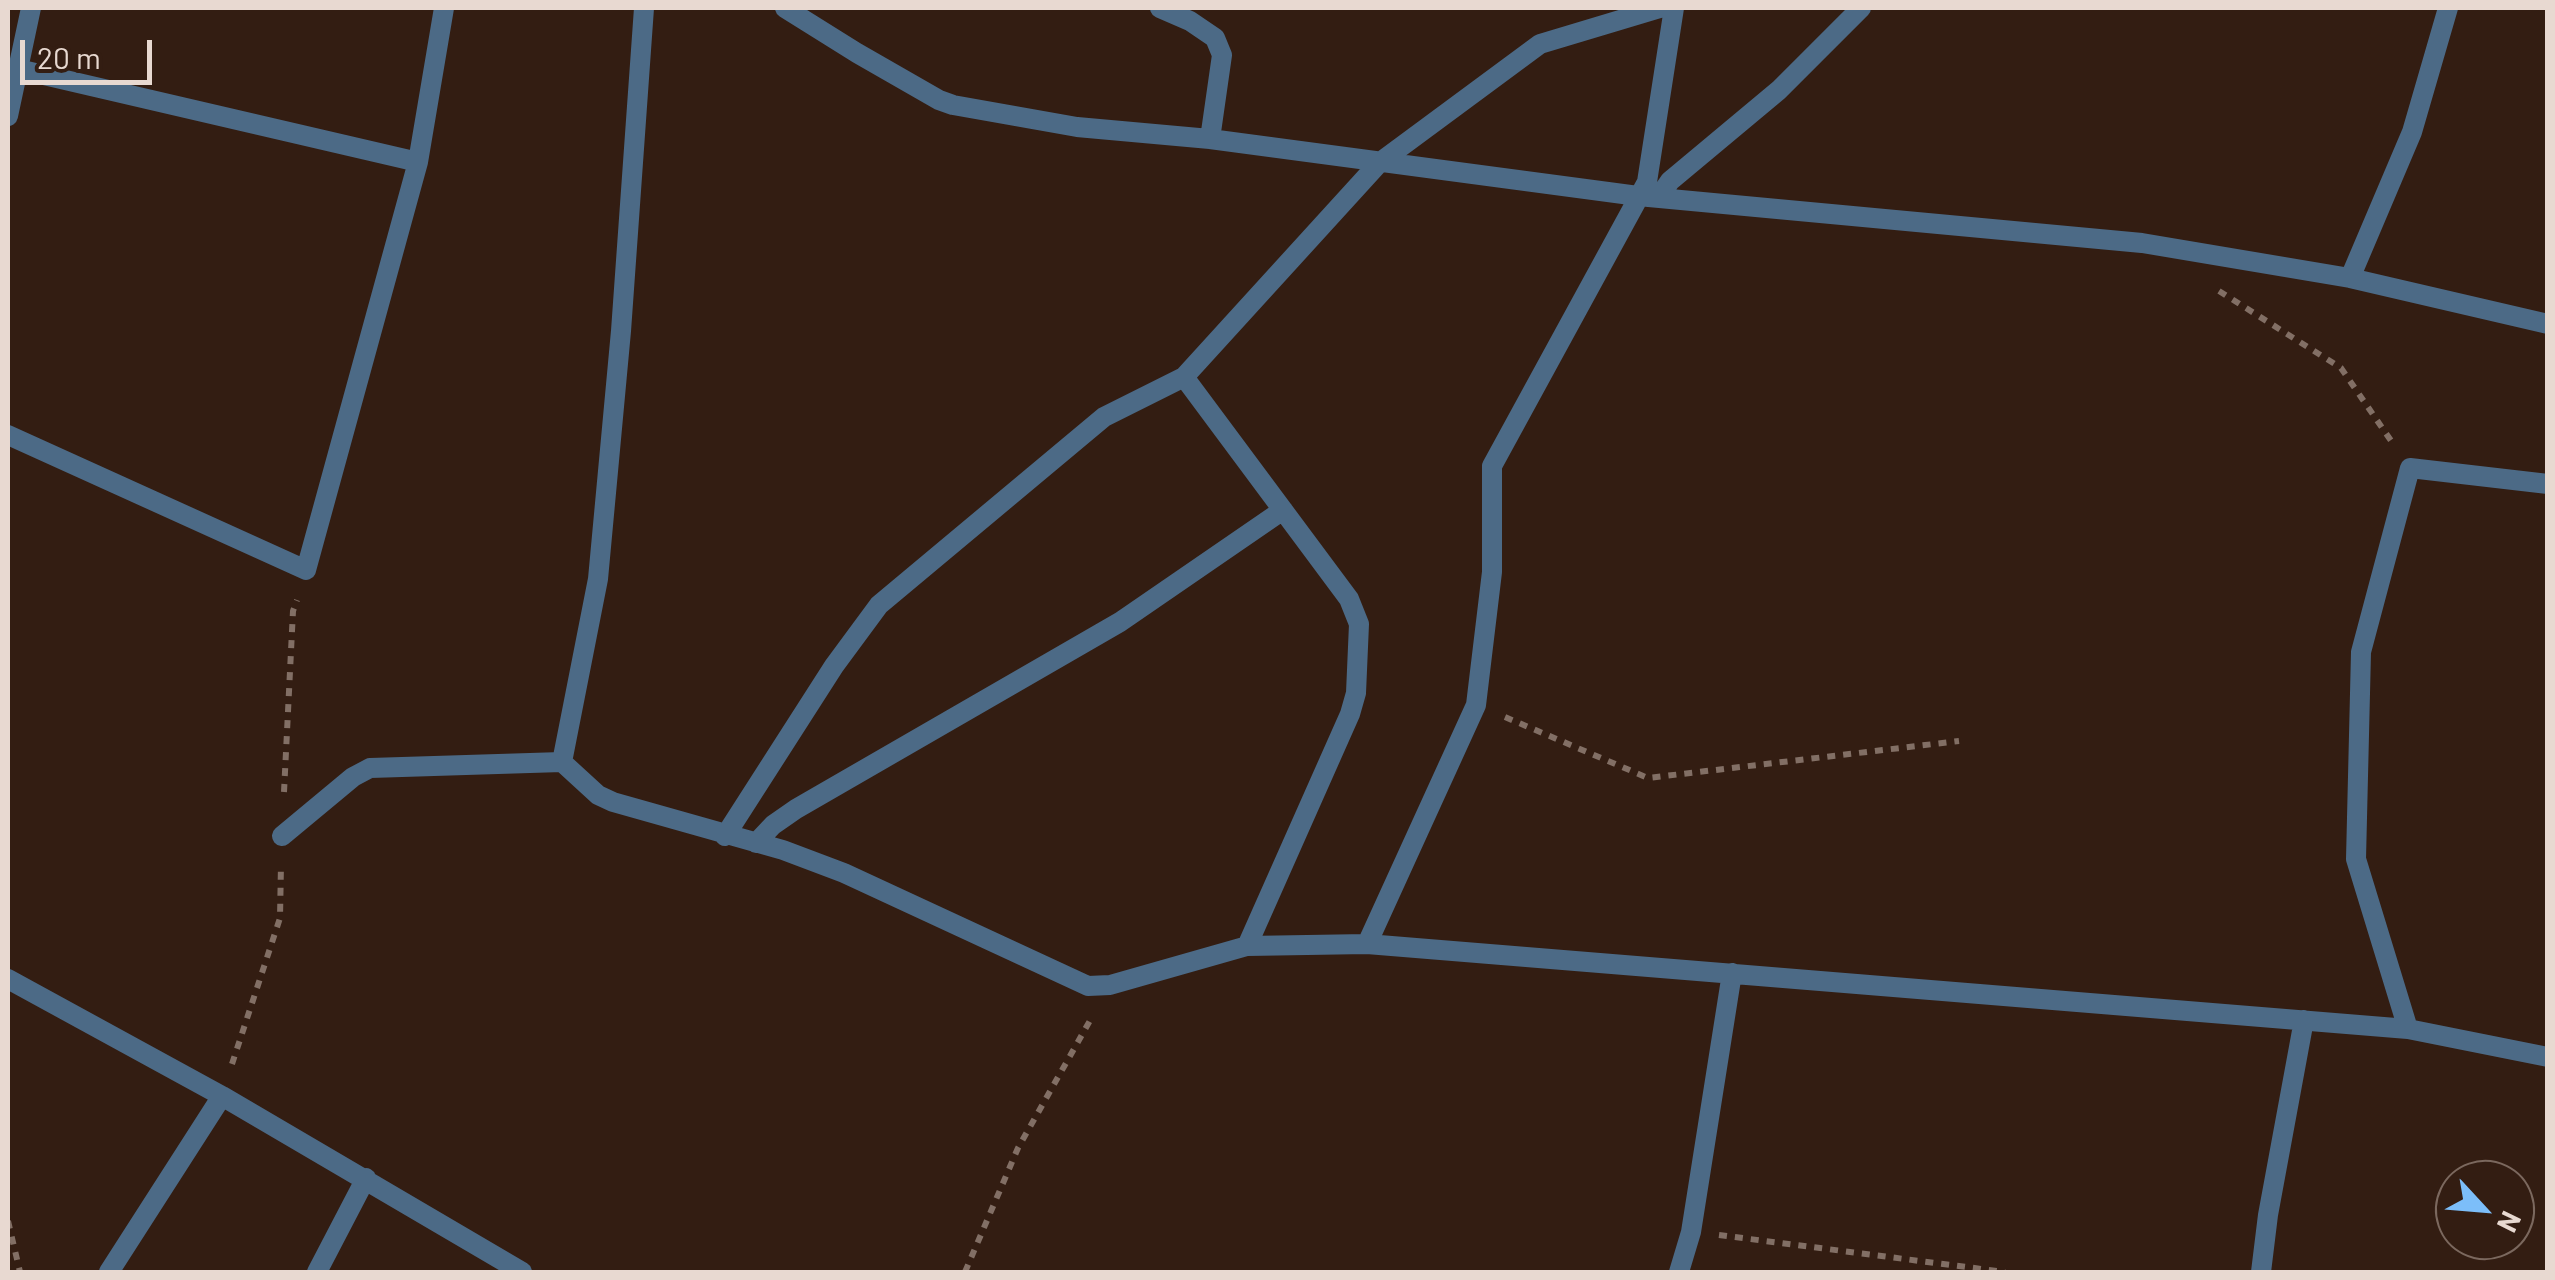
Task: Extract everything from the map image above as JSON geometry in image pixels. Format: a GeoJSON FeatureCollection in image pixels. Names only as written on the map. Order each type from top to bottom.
{"type":"FeatureCollection","features":[{"type":"Feature","properties":{"kind":"street"},"geometry":{"type":"LineString","coordinates":[[8,116],[32,8]]}},
{"type":"Feature","properties":{"kind":"street"},"geometry":{"type":"LineString","coordinates":[[8,435],[306,570],[418,162],[444,8]]}},
{"type":"Feature","properties":{"kind":"street"},"geometry":{"type":"LineString","coordinates":[[562,762],[598,579],[622,330],[644,8]]}},
{"type":"Feature","properties":{"kind":"street"},"geometry":{"type":"LineString","coordinates":[[1160,8],[1215,38],[1222,54],[1210,138]]}},
{"type":"Feature","properties":{"kind":"street"},"geometry":{"type":"LineString","coordinates":[[725,836],[850,642],[879,605],[1104,417],[1184,377],[1378,163],[1540,44],[1660,8]]}},
{"type":"Feature","properties":{"kind":"street"},"geometry":{"type":"LineString","coordinates":[[1649,196],[1647,182],[1674,8]]}},
{"type":"Feature","properties":{"kind":"street"},"geometry":{"type":"LineString","coordinates":[[1367,944],[1476,705],[1492,572],[1492,466],[1649,196],[1779,90],[1862,8]]}},
{"type":"Feature","properties":{"kind":"street"},"geometry":{"type":"LineString","coordinates":[[2350,278],[2412,132],[2448,8]]}},
{"type":"Feature","properties":{"kind":"street"},"geometry":{"type":"LineString","coordinates":[[801,10],[857,54],[953,105],[1076,127],[1210,138],[1649,196],[2142,243],[2350,278],[2548,324]]}},
{"type":"Feature","properties":{"kind":"street"},"geometry":{"type":"LineString","coordinates":[[18,68],[418,162]]}},
{"type":"Feature","properties":{"kind":"street"},"geometry":{"type":"LineString","coordinates":[[1184,377],[1349,599],[1359,624],[1356,693],[1350,714],[1247,946]]}},
{"type":"Feature","properties":{"kind":"street"},"geometry":{"type":"LineString","coordinates":[[2408,1028],[2356,858],[2361,652],[2410,468],[2548,484]]}},
{"type":"Feature","properties":{"kind":"street"},"geometry":{"type":"LineString","coordinates":[[756,843],[773,825],[796,810],[1120,622],[1284,510]]}},
{"type":"Feature","properties":{"kind":"street"},"geometry":{"type":"LineString","coordinates":[[282,836],[370,768],[562,762],[598,795],[613,802],[844,872],[1088,986],[1110,985],[1247,946],[1367,944],[2408,1028],[2548,1056]]}},
{"type":"Feature","properties":{"kind":"street"},"geometry":{"type":"LineString","coordinates":[[1680,1272],[1691,1232],[1732,972]]}},
{"type":"Feature","properties":{"kind":"street"},"geometry":{"type":"LineString","coordinates":[[8,978],[366,1178],[522,1272]]}},
{"type":"Feature","properties":{"kind":"street"},"geometry":{"type":"LineString","coordinates":[[2261,1272],[2304,1020]]}},
{"type":"Feature","properties":{"kind":"street"},"geometry":{"type":"LineString","coordinates":[[109,1272],[222,1096]]}},
{"type":"Feature","properties":{"kind":"street"},"geometry":{"type":"LineString","coordinates":[[317,1272],[366,1178]]}},
{"type":"Feature","properties":{"kind":"path"},"geometry":{"type":"LineString","coordinates":[[2208,284],[2341,368],[2410,468]]}},
{"type":"Feature","properties":{"kind":"path"},"geometry":{"type":"LineString","coordinates":[[1476,705],[1648,778],[1959,741]]}},
{"type":"Feature","properties":{"kind":"path"},"geometry":{"type":"LineString","coordinates":[[966,1272],[1018,1148],[1110,985]]}},
{"type":"Feature","properties":{"kind":"path"},"geometry":{"type":"LineString","coordinates":[[8,1221],[20,1272]]}},
{"type":"Feature","properties":{"kind":"path"},"geometry":{"type":"LineString","coordinates":[[1691,1232],[2006,1272]]}}]}
